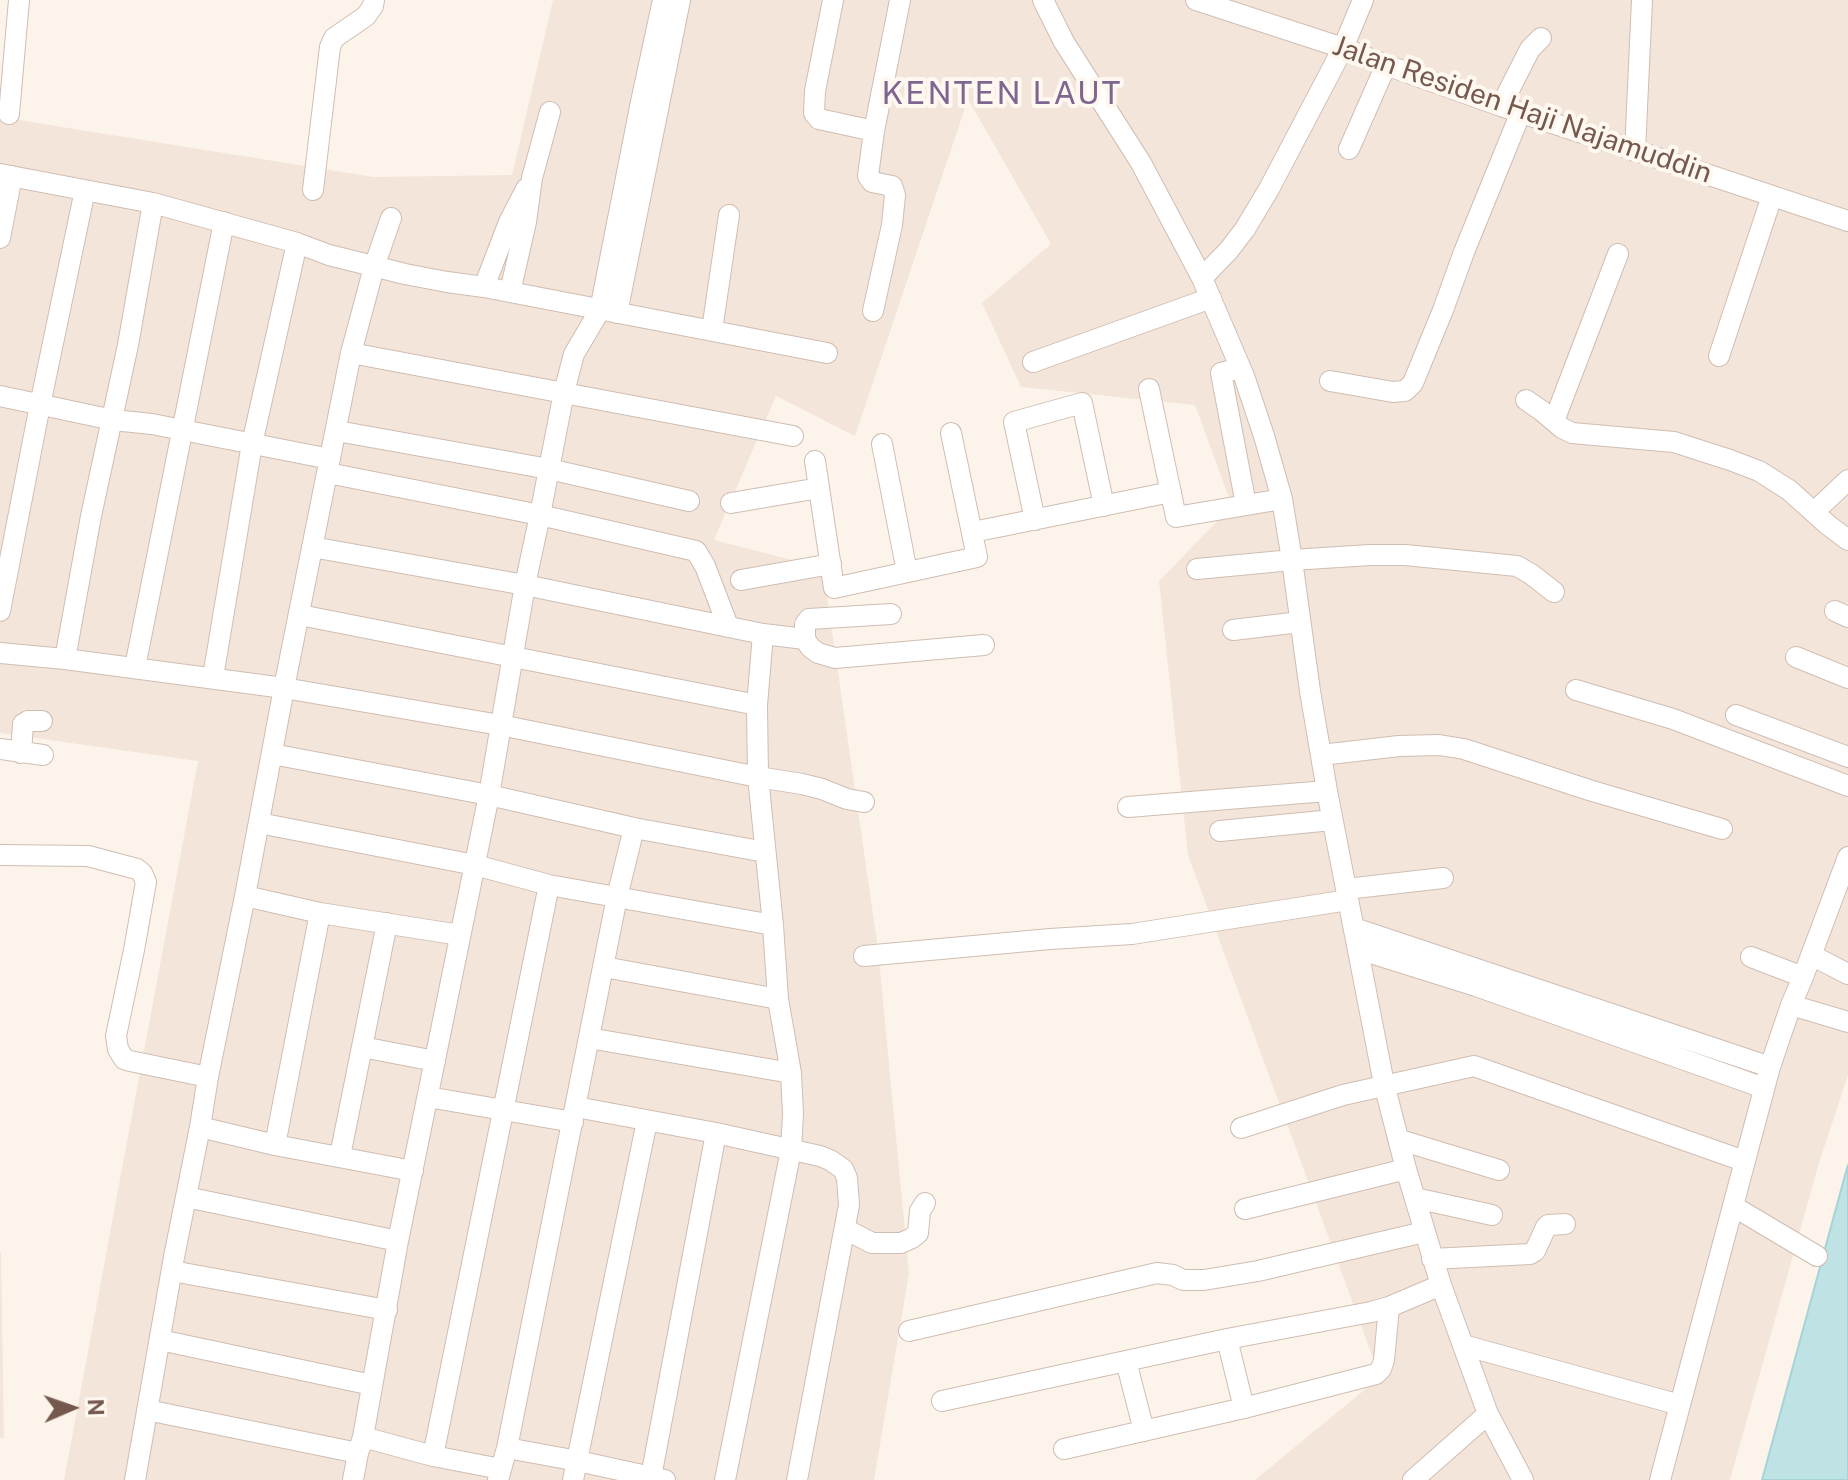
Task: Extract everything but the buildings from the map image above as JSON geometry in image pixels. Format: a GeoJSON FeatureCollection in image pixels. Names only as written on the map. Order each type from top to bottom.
{"type":"FeatureCollection","features":[{"type":"Feature","properties":{"kind":"street"},"geometry":{"type":"LineString","coordinates":[[9,114],[19,0]]}},
{"type":"Feature","properties":{"kind":"street"},"geometry":{"type":"LineString","coordinates":[[313,190],[330,47],[334,38],[366,16],[374,0]]}},
{"type":"Feature","properties":{"kind":"street"},"geometry":{"type":"LineString","coordinates":[[661,52],[663,0]]}},
{"type":"Feature","properties":{"kind":"street"},"geometry":{"type":"LineString","coordinates":[[353,1480],[398,1241],[489,795],[525,585],[564,392],[574,354],[609,311],[661,52],[680,0]]}},
{"type":"Feature","properties":{"kind":"street"},"geometry":{"type":"LineString","coordinates":[[833,0],[815,91],[814,113],[819,119],[874,131]]}},
{"type":"Feature","properties":{"kind":"street"},"geometry":{"type":"LineString","coordinates":[[873,311],[892,225],[895,195],[892,186],[872,182],[869,178],[874,131],[900,0]]}},
{"type":"Feature","properties":{"kind":"street"},"geometry":{"type":"LineString","coordinates":[[1043,0],[1064,42],[1141,163],[1202,278],[1240,368],[1272,466],[1282,499],[1332,820],[1384,1084],[1441,1285],[1488,1414],[1523,1480]]}},
{"type":"Feature","properties":{"kind":"street","name":"Jalan Residen Haji Najamuddin"},"geometry":{"type":"LineString","coordinates":[[1196,0],[1242,7],[1386,65],[1501,106],[1772,196],[1847,217]]}},
{"type":"Feature","properties":{"kind":"street"},"geometry":{"type":"LineString","coordinates":[[1202,278],[1245,229],[1276,176],[1343,48],[1363,0]]}},
{"type":"Feature","properties":{"kind":"street"},"geometry":{"type":"LineString","coordinates":[[1635,151],[1642,0]]}},
{"type":"Feature","properties":{"kind":"street"},"geometry":{"type":"LineString","coordinates":[[1501,106],[1530,49],[1541,38]]}},
{"type":"Feature","properties":{"kind":"street"},"geometry":{"type":"LineString","coordinates":[[1349,149],[1386,65]]}},
{"type":"Feature","properties":{"kind":"street"},"geometry":{"type":"LineString","coordinates":[[510,292],[526,222],[532,178],[550,112]]}},
{"type":"Feature","properties":{"kind":"street"},"geometry":{"type":"LineString","coordinates":[[1330,381],[1393,392],[1405,391],[1413,383],[1521,112]]}},
{"type":"Feature","properties":{"kind":"street"},"geometry":{"type":"LineString","coordinates":[[0,238],[6,175],[153,203],[374,267],[827,353]]}},
{"type":"Feature","properties":{"kind":"street"},"geometry":{"type":"LineString","coordinates":[[484,287],[509,222],[532,178]]}},
{"type":"Feature","properties":{"kind":"street"},"geometry":{"type":"LineString","coordinates":[[0,611],[85,190]]}},
{"type":"Feature","properties":{"kind":"street"},"geometry":{"type":"LineString","coordinates":[[1719,356],[1772,196]]}},
{"type":"Feature","properties":{"kind":"street"},"geometry":{"type":"LineString","coordinates":[[65,659],[153,203]]}},
{"type":"Feature","properties":{"kind":"street"},"geometry":{"type":"LineString","coordinates":[[712,330],[729,215]]}},
{"type":"Feature","properties":{"kind":"street"},"geometry":{"type":"LineString","coordinates":[[135,1480],[208,1077],[351,353],[391,218]]}},
{"type":"Feature","properties":{"kind":"street"},"geometry":{"type":"LineString","coordinates":[[135,667],[224,222]]}},
{"type":"Feature","properties":{"kind":"street"},"geometry":{"type":"LineString","coordinates":[[213,677],[252,444],[297,243]]}},
{"type":"Feature","properties":{"kind":"street"},"geometry":{"type":"LineString","coordinates":[[1554,421],[1618,254]]}},
{"type":"Feature","properties":{"kind":"street"},"geometry":{"type":"LineString","coordinates":[[1033,362],[1211,298]]}},
{"type":"Feature","properties":{"kind":"street"},"geometry":{"type":"LineString","coordinates":[[351,353],[793,436]]}},
{"type":"Feature","properties":{"kind":"street"},"geometry":{"type":"LineString","coordinates":[[1240,368],[1221,373],[1246,505]]}},
{"type":"Feature","properties":{"kind":"street"},"geometry":{"type":"LineString","coordinates":[[1149,389],[1176,517],[1282,499]]}},
{"type":"Feature","properties":{"kind":"street"},"geometry":{"type":"LineString","coordinates":[[0,396],[113,420],[152,424],[252,444],[329,466],[696,551],[728,626]]}},
{"type":"Feature","properties":{"kind":"street"},"geometry":{"type":"LineString","coordinates":[[1526,400],[1567,432],[1663,441],[1691,447],[1759,471],[1789,490],[1848,540]]}},
{"type":"Feature","properties":{"kind":"street"},"geometry":{"type":"LineString","coordinates":[[1035,520],[1014,422],[1082,403],[1104,506]]}},
{"type":"Feature","properties":{"kind":"street"},"geometry":{"type":"LineString","coordinates":[[337,431],[549,469],[689,501]]}},
{"type":"Feature","properties":{"kind":"street"},"geometry":{"type":"LineString","coordinates":[[815,461],[834,588],[977,557],[951,433]]}},
{"type":"Feature","properties":{"kind":"street"},"geometry":{"type":"LineString","coordinates":[[882,444],[907,572]]}},
{"type":"Feature","properties":{"kind":"street"},"geometry":{"type":"LineString","coordinates":[[1240,474],[1272,466]]}},
{"type":"Feature","properties":{"kind":"street"},"geometry":{"type":"LineString","coordinates":[[1814,512],[1848,480]]}},
{"type":"Feature","properties":{"kind":"street"},"geometry":{"type":"LineString","coordinates":[[731,503],[819,488]]}},
{"type":"Feature","properties":{"kind":"street"},"geometry":{"type":"LineString","coordinates":[[973,532],[1171,492]]}},
{"type":"Feature","properties":{"kind":"street"},"geometry":{"type":"LineString","coordinates":[[312,547],[525,585],[763,634],[805,639]]}},
{"type":"Feature","properties":{"kind":"street"},"geometry":{"type":"LineString","coordinates":[[1197,569],[1292,560],[1405,555],[1511,565],[1526,571],[1554,592]]}},
{"type":"Feature","properties":{"kind":"street"},"geometry":{"type":"LineString","coordinates":[[741,580],[831,564]]}},
{"type":"Feature","properties":{"kind":"street"},"geometry":{"type":"LineString","coordinates":[[891,614],[809,619],[805,624],[805,639],[814,651],[843,658],[984,645]]}},
{"type":"Feature","properties":{"kind":"street"},"geometry":{"type":"LineString","coordinates":[[300,615],[757,705]]}},
{"type":"Feature","properties":{"kind":"street"},"geometry":{"type":"LineString","coordinates":[[1233,630],[1300,622]]}},
{"type":"Feature","properties":{"kind":"street"},"geometry":{"type":"LineString","coordinates":[[725,1480],[791,1150],[793,1114],[791,1073],[778,999],[758,777],[757,705],[763,634]]}},
{"type":"Feature","properties":{"kind":"street"},"geometry":{"type":"LineString","coordinates":[[0,653],[213,677],[500,725],[802,784],[864,802]]}},
{"type":"Feature","properties":{"kind":"street"},"geometry":{"type":"LineString","coordinates":[[1796,657],[1848,678]]}},
{"type":"Feature","properties":{"kind":"street"},"geometry":{"type":"LineString","coordinates":[[1576,690],[1711,732],[1848,786]]}},
{"type":"Feature","properties":{"kind":"street"},"geometry":{"type":"LineString","coordinates":[[1736,715],[1848,757]]}},
{"type":"Feature","properties":{"kind":"street"},"geometry":{"type":"LineString","coordinates":[[21,753],[23,724],[42,721]]}},
{"type":"Feature","properties":{"kind":"street"},"geometry":{"type":"LineString","coordinates":[[1321,755],[1399,746],[1439,745],[1464,749],[1722,829]]}},
{"type":"Feature","properties":{"kind":"street"},"geometry":{"type":"LineString","coordinates":[[0,749],[43,755]]}},
{"type":"Feature","properties":{"kind":"street"},"geometry":{"type":"LineString","coordinates":[[272,754],[765,852]]}},
{"type":"Feature","properties":{"kind":"street"},"geometry":{"type":"LineString","coordinates":[[1128,807],[1327,791]]}},
{"type":"Feature","properties":{"kind":"street"},"geometry":{"type":"LineString","coordinates":[[1220,831],[1332,820]]}},
{"type":"Feature","properties":{"kind":"street"},"geometry":{"type":"LineString","coordinates":[[259,823],[475,865],[549,885],[773,925]]}},
{"type":"Feature","properties":{"kind":"street"},"geometry":{"type":"LineString","coordinates":[[147,1410],[433,1456],[500,1475],[617,897],[634,828]]}},
{"type":"Feature","properties":{"kind":"street"},"geometry":{"type":"LineString","coordinates":[[0,855],[88,856],[142,873],[146,882],[116,1036],[118,1049],[124,1059],[130,1061],[208,1077]]}},
{"type":"Feature","properties":{"kind":"street"},"geometry":{"type":"LineString","coordinates":[[1660,1480],[1770,1067],[1848,857]]}},
{"type":"Feature","properties":{"kind":"street"},"geometry":{"type":"LineString","coordinates":[[864,956],[1132,934],[1443,878]]}},
{"type":"Feature","properties":{"kind":"street"},"geometry":{"type":"LineString","coordinates":[[433,1456],[549,885]]}},
{"type":"Feature","properties":{"kind":"street"},"geometry":{"type":"LineString","coordinates":[[245,896],[320,913],[460,935]]}},
{"type":"Feature","properties":{"kind":"street"},"geometry":{"type":"LineString","coordinates":[[275,1145],[320,913]]}},
{"type":"Feature","properties":{"kind":"street"},"geometry":{"type":"LineString","coordinates":[[340,1156],[387,923]]}},
{"type":"Feature","properties":{"kind":"street"},"geometry":{"type":"LineString","coordinates":[[1354,928],[1770,1067]]}},
{"type":"Feature","properties":{"kind":"street"},"geometry":{"type":"LineString","coordinates":[[1358,949],[1476,986],[1764,1088]]}},
{"type":"Feature","properties":{"kind":"street"},"geometry":{"type":"LineString","coordinates":[[1811,955],[1848,974]]}},
{"type":"Feature","properties":{"kind":"street"},"geometry":{"type":"LineString","coordinates":[[1751,957],[1803,977]]}},
{"type":"Feature","properties":{"kind":"street"},"geometry":{"type":"LineString","coordinates":[[604,967],[778,999]]}},
{"type":"Feature","properties":{"kind":"street"},"geometry":{"type":"LineString","coordinates":[[1791,1005],[1848,1022]]}},
{"type":"Feature","properties":{"kind":"street"},"geometry":{"type":"LineString","coordinates":[[589,1038],[791,1073]]}},
{"type":"Feature","properties":{"kind":"street"},"geometry":{"type":"LineString","coordinates":[[362,1047],[435,1061]]}},
{"type":"Feature","properties":{"kind":"street"},"geometry":{"type":"LineString","coordinates":[[1241,1128],[1384,1084],[1474,1066],[1744,1161]]}},
{"type":"Feature","properties":{"kind":"street"},"geometry":{"type":"LineString","coordinates":[[428,1097],[502,1111],[647,1121],[820,1156],[843,1169],[847,1178],[849,1205],[797,1480]]}},
{"type":"Feature","properties":{"kind":"street"},"geometry":{"type":"LineString","coordinates":[[575,1470],[647,1121]]}},
{"type":"Feature","properties":{"kind":"street"},"geometry":{"type":"LineString","coordinates":[[200,1127],[275,1145],[413,1171]]}},
{"type":"Feature","properties":{"kind":"street"},"geometry":{"type":"LineString","coordinates":[[507,1448],[575,1470],[658,1479],[716,1133]]}},
{"type":"Feature","properties":{"kind":"street"},"geometry":{"type":"LineString","coordinates":[[1400,1140],[1499,1170]]}},
{"type":"Feature","properties":{"kind":"street"},"geometry":{"type":"LineString","coordinates":[[1245,1209],[1406,1169]]}},
{"type":"Feature","properties":{"kind":"street"},"geometry":{"type":"LineString","coordinates":[[186,1197],[398,1241]]}},
{"type":"Feature","properties":{"kind":"street"},"geometry":{"type":"LineString","coordinates":[[1415,1198],[1492,1215]]}},
{"type":"Feature","properties":{"kind":"street"},"geometry":{"type":"LineString","coordinates":[[845,1229],[872,1243],[901,1243],[918,1233],[920,1211],[925,1203]]}},
{"type":"Feature","properties":{"kind":"street"},"geometry":{"type":"LineString","coordinates":[[1733,1206],[1817,1256]]}},
{"type":"Feature","properties":{"kind":"street"},"geometry":{"type":"LineString","coordinates":[[1432,1259],[1530,1254],[1535,1251],[1546,1227],[1565,1224]]}},
{"type":"Feature","properties":{"kind":"street"},"geometry":{"type":"LineString","coordinates":[[909,1331],[1157,1273],[1183,1280],[1204,1280],[1258,1271],[1424,1232]]}},
{"type":"Feature","properties":{"kind":"street"},"geometry":{"type":"LineString","coordinates":[[172,1271],[387,1310]]}},
{"type":"Feature","properties":{"kind":"street"},"geometry":{"type":"LineString","coordinates":[[942,1401],[1389,1307],[1441,1285]]}},
{"type":"Feature","properties":{"kind":"street"},"geometry":{"type":"LineString","coordinates":[[1064,1449],[1376,1374],[1384,1360],[1389,1307]]}},
{"type":"Feature","properties":{"kind":"street"},"geometry":{"type":"LineString","coordinates":[[1227,1339],[1244,1408]]}},
{"type":"Feature","properties":{"kind":"street"},"geometry":{"type":"LineString","coordinates":[[160,1340],[372,1385]]}},
{"type":"Feature","properties":{"kind":"street"},"geometry":{"type":"LineString","coordinates":[[1463,1345],[1680,1405]]}},
{"type":"Feature","properties":{"kind":"street"},"geometry":{"type":"LineString","coordinates":[[1126,1361],[1144,1431]]}},
{"type":"Feature","properties":{"kind":"street"},"geometry":{"type":"LineString","coordinates":[[1413,1480],[1488,1414]]}},
{"type":"Feature","properties":{"kind":"shaded area"},"geometry":{"type":"Polygon","coordinates":[[[553,0],[1848,0],[1848,1075],[1819,1163],[1730,1480],[1255,1480],[1380,1377],[1188,855],[1159,581],[1232,506],[1195,405],[1021,387],[982,303],[1051,244],[968,99],[855,436],[776,396],[714,540],[823,568],[878,949],[909,1273],[874,1480],[64,1480],[198,761],[0,733],[0,117],[373,177],[512,175],[553,0]]]}},
{"type":"Feature","properties":{"kind":"shaded area"},"geometry":{"type":"Polygon","coordinates":[[[1,1252],[4,1438],[0,1438],[1,1252]]]}},
{"type":"Feature","properties":{"kind":"water"},"geometry":{"type":"Polygon","coordinates":[[[1848,1165],[1848,1480],[1762,1480],[1847,1168],[1848,1165]]]}},
{"type":"Feature","properties":{"kind":"district","name":"KENTEN LAUT"},"geometry":{"type":"Point","coordinates":[1002,94]}}]}
